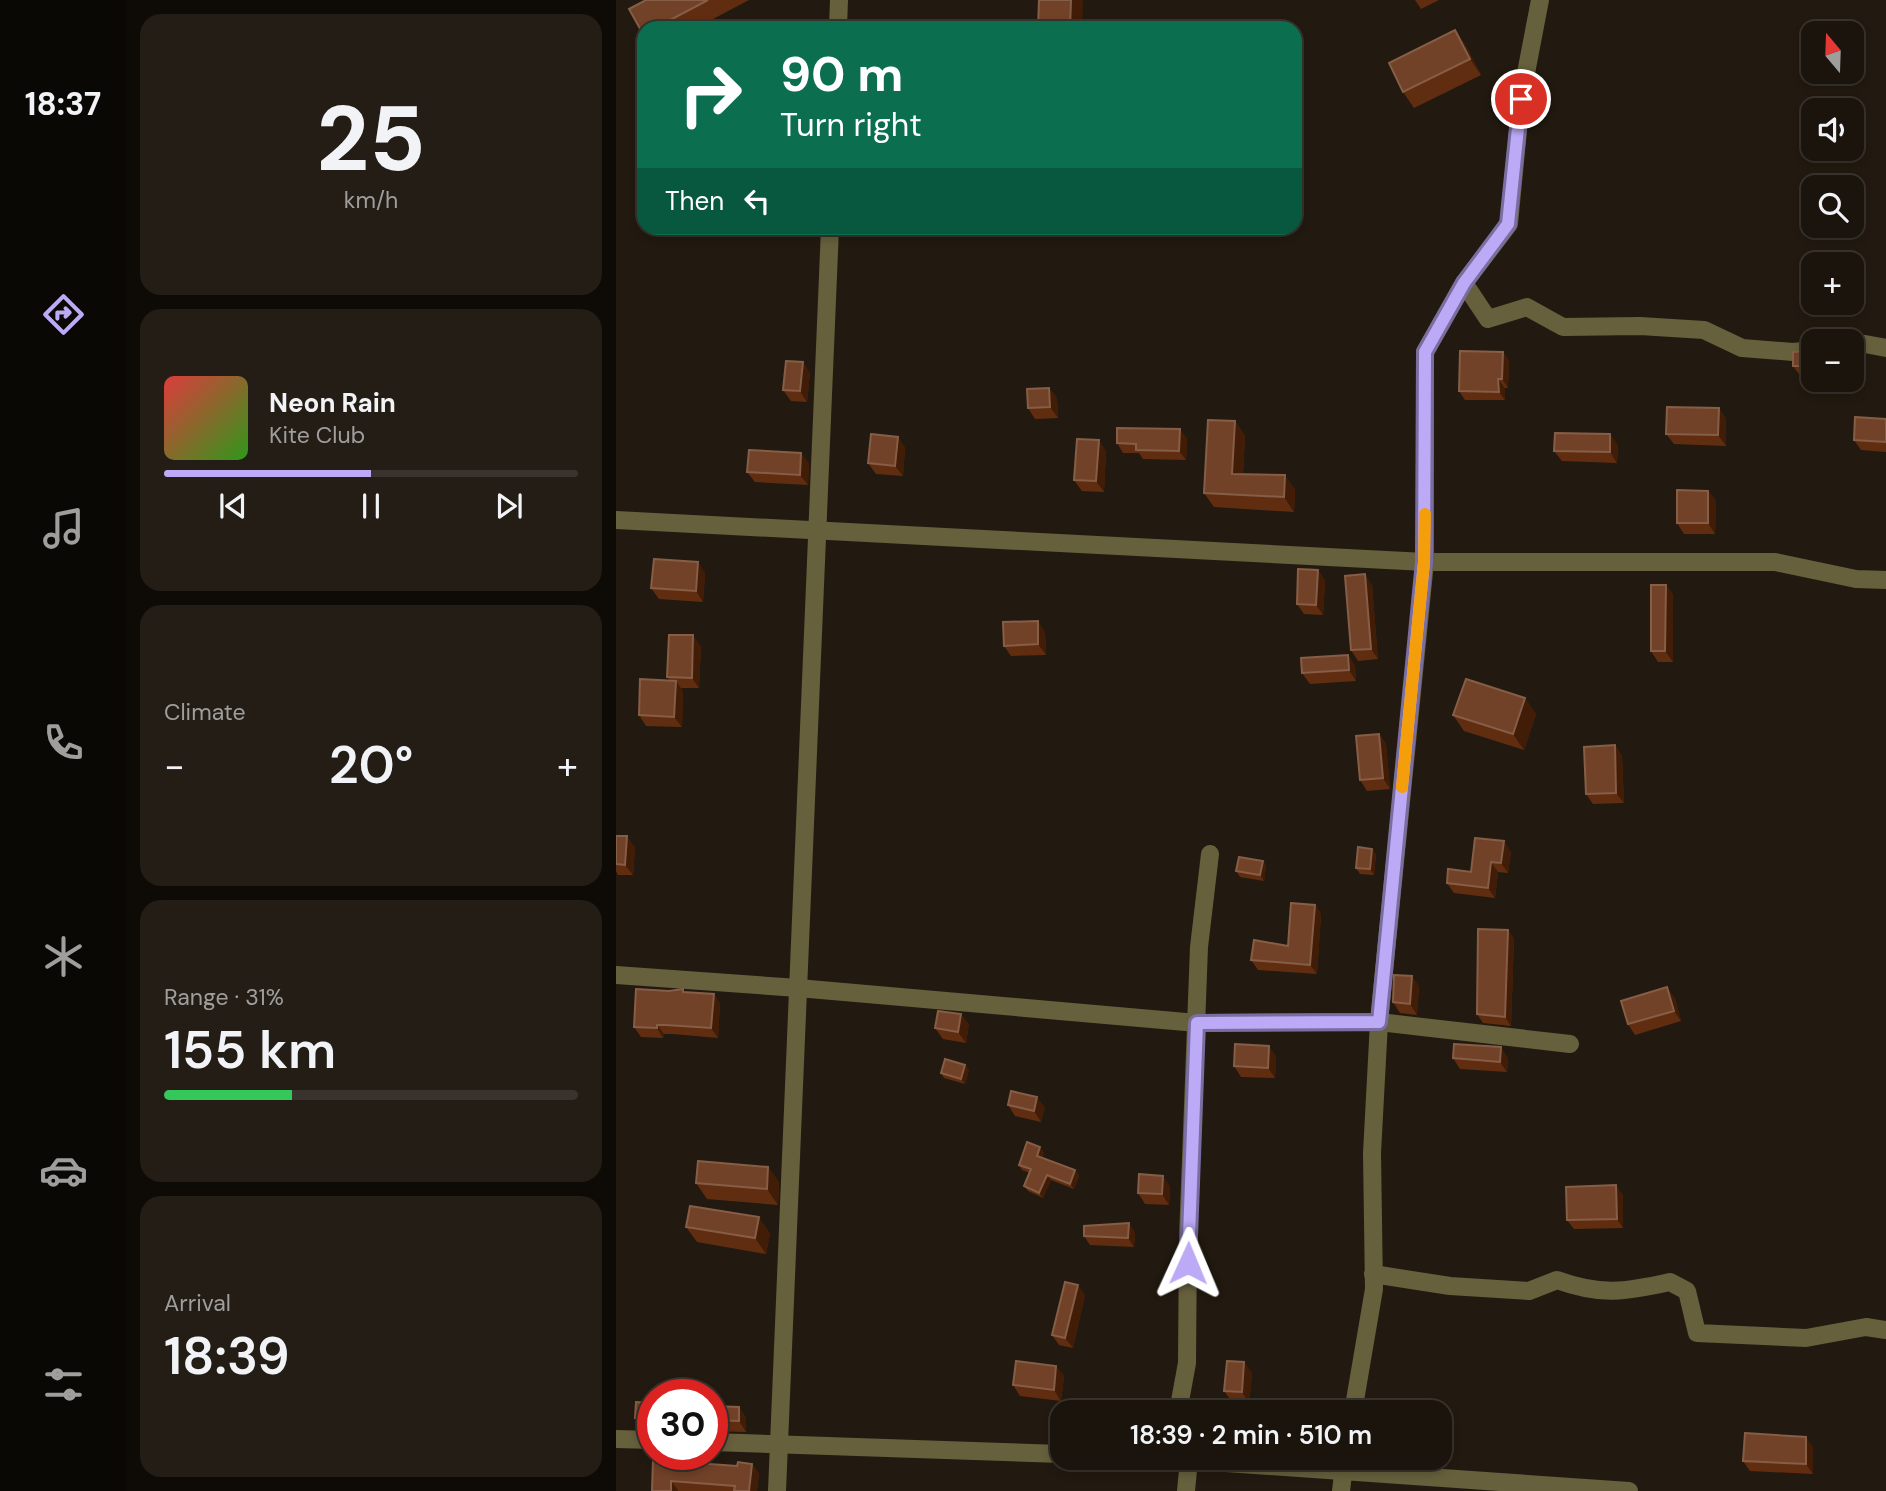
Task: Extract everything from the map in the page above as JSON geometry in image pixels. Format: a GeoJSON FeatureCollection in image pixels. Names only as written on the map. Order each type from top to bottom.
{"type":"FeatureCollection","features":[{"type":"Feature","properties":{"kind":"street"},"geometry":{"type":"LineString","coordinates":[[838,21],[839,0]]}},
{"type":"Feature","properties":{"kind":"street"},"geometry":{"type":"LineString","coordinates":[[1355,1400],[1374,1289],[1372,1153],[1379,1022],[1424,562],[1425,352],[1464,283],[1508,224],[1521,99],[1541,0]]}},
{"type":"Feature","properties":{"kind":"street"},"geometry":{"type":"LineString","coordinates":[[778,1491],[830,235]]}},
{"type":"Feature","properties":{"kind":"street"},"geometry":{"type":"LineString","coordinates":[[1464,283],[1488,319],[1527,307],[1563,327],[1640,326],[1704,330],[1742,348],[1801,351]]}},
{"type":"Feature","properties":{"kind":"street"},"geometry":{"type":"LineString","coordinates":[[1864,344],[1886,348]]}},
{"type":"Feature","properties":{"kind":"street"},"geometry":{"type":"LineString","coordinates":[[616,520],[1424,562],[1775,562],[1856,579],[1886,580]]}},
{"type":"Feature","properties":{"kind":"street"},"geometry":{"type":"LineString","coordinates":[[1180,1400],[1187,1363],[1188,1238],[1199,947],[1205,878],[1210,855]]}},
{"type":"Feature","properties":{"kind":"street"},"geometry":{"type":"LineString","coordinates":[[616,975],[1197,1023],[1379,1022],[1570,1044]]}},
{"type":"Feature","properties":{"kind":"street"},"geometry":{"type":"LineString","coordinates":[[1373,1274],[1450,1286],[1529,1291],[1557,1280],[1586,1291],[1631,1291],[1670,1282],[1687,1292],[1697,1333],[1806,1338],[1866,1327],[1886,1330]]}},
{"type":"Feature","properties":{"kind":"street"},"geometry":{"type":"LineString","coordinates":[[616,1439],[637,1440]]}},
{"type":"Feature","properties":{"kind":"street"},"geometry":{"type":"LineString","coordinates":[[728,1442],[1050,1454]]}},
{"type":"Feature","properties":{"kind":"street"},"geometry":{"type":"LineString","coordinates":[[1186,1491],[1188,1470]]}},
{"type":"Feature","properties":{"kind":"street"},"geometry":{"type":"LineString","coordinates":[[1341,1491],[1343,1470]]}},
{"type":"Feature","properties":{"kind":"street"},"geometry":{"type":"LineString","coordinates":[[1399,1470],[1629,1491]]}},
{"type":"Feature","properties":{"kind":"building"},"geometry":{"type":"Polygon","coordinates":[[[646,0],[708,0],[668,21],[637,21],[637,23],[629,9],[646,0]]]}},
{"type":"Feature","properties":{"kind":"building"},"geometry":{"type":"Polygon","coordinates":[[[1039,0],[1071,0],[1070,21],[1038,21],[1039,0]]]}},
{"type":"Feature","properties":{"kind":"building"},"geometry":{"type":"Polygon","coordinates":[[[1455,30],[1470,59],[1403,92],[1389,63],[1455,30]]]}},
{"type":"Feature","properties":{"kind":"building"},"geometry":{"type":"Polygon","coordinates":[[[1460,351],[1503,352],[1502,379],[1498,379],[1499,392],[1459,391],[1460,351]]]}},
{"type":"Feature","properties":{"kind":"building"},"geometry":{"type":"Polygon","coordinates":[[[1801,351],[1801,366],[1793,366],[1793,352],[1801,351]]]}},
{"type":"Feature","properties":{"kind":"building"},"geometry":{"type":"Polygon","coordinates":[[[786,361],[803,362],[800,391],[783,390],[786,361]]]}},
{"type":"Feature","properties":{"kind":"building"},"geometry":{"type":"Polygon","coordinates":[[[1049,388],[1050,407],[1028,408],[1027,389],[1049,388]]]}},
{"type":"Feature","properties":{"kind":"building"},"geometry":{"type":"Polygon","coordinates":[[[1667,407],[1719,408],[1718,435],[1666,434],[1667,407]]]}},
{"type":"Feature","properties":{"kind":"building"},"geometry":{"type":"Polygon","coordinates":[[[1855,417],[1886,419],[1886,442],[1854,440],[1855,417]]]}},
{"type":"Feature","properties":{"kind":"building"},"geometry":{"type":"Polygon","coordinates":[[[1208,420],[1235,421],[1232,474],[1285,475],[1284,497],[1204,493],[1208,420]]]}},
{"type":"Feature","properties":{"kind":"building"},"geometry":{"type":"Polygon","coordinates":[[[1117,428],[1180,429],[1179,451],[1136,450],[1136,444],[1117,443],[1117,428]]]}},
{"type":"Feature","properties":{"kind":"building"},"geometry":{"type":"Polygon","coordinates":[[[1555,433],[1610,434],[1610,452],[1554,451],[1555,433]]]}},
{"type":"Feature","properties":{"kind":"building"},"geometry":{"type":"Polygon","coordinates":[[[871,434],[898,437],[895,466],[868,463],[871,434]]]}},
{"type":"Feature","properties":{"kind":"building"},"geometry":{"type":"Polygon","coordinates":[[[1077,439],[1099,440],[1096,481],[1074,480],[1077,439]]]}},
{"type":"Feature","properties":{"kind":"building"},"geometry":{"type":"Polygon","coordinates":[[[749,450],[801,453],[800,475],[747,472],[749,450]]]}},
{"type":"Feature","properties":{"kind":"building"},"geometry":{"type":"Polygon","coordinates":[[[1677,490],[1708,491],[1708,523],[1677,523],[1677,490]]]}},
{"type":"Feature","properties":{"kind":"building"},"geometry":{"type":"Polygon","coordinates":[[[654,559],[698,562],[696,591],[651,588],[654,559]]]}},
{"type":"Feature","properties":{"kind":"building"},"geometry":{"type":"Polygon","coordinates":[[[1298,569],[1318,570],[1316,605],[1297,604],[1298,569]]]}},
{"type":"Feature","properties":{"kind":"building"},"geometry":{"type":"Polygon","coordinates":[[[1365,574],[1371,649],[1351,650],[1345,576],[1365,574]]]}},
{"type":"Feature","properties":{"kind":"building"},"geometry":{"type":"Polygon","coordinates":[[[1651,585],[1666,585],[1665,651],[1651,651],[1651,585]]]}},
{"type":"Feature","properties":{"kind":"building"},"geometry":{"type":"Polygon","coordinates":[[[1038,621],[1038,644],[1004,646],[1003,622],[1038,621]]]}},
{"type":"Feature","properties":{"kind":"building"},"geometry":{"type":"Polygon","coordinates":[[[669,635],[693,635],[692,678],[667,677],[669,635]]]}},
{"type":"Feature","properties":{"kind":"building"},"geometry":{"type":"Polygon","coordinates":[[[1348,655],[1349,670],[1302,673],[1301,658],[1348,655]]]}},
{"type":"Feature","properties":{"kind":"building"},"geometry":{"type":"Polygon","coordinates":[[[640,679],[676,681],[674,717],[639,715],[640,679]]]}},
{"type":"Feature","properties":{"kind":"building"},"geometry":{"type":"Polygon","coordinates":[[[1466,679],[1525,698],[1513,734],[1453,715],[1466,679]]]}},
{"type":"Feature","properties":{"kind":"building"},"geometry":{"type":"Polygon","coordinates":[[[1379,734],[1383,778],[1360,780],[1356,736],[1379,734]]]}},
{"type":"Feature","properties":{"kind":"building"},"geometry":{"type":"Polygon","coordinates":[[[1615,745],[1616,793],[1586,794],[1584,747],[1615,745]]]}},
{"type":"Feature","properties":{"kind":"building"},"geometry":{"type":"Polygon","coordinates":[[[616,836],[627,836],[625,865],[616,864],[616,836]]]}},
{"type":"Feature","properties":{"kind":"building"},"geometry":{"type":"Polygon","coordinates":[[[1475,838],[1504,841],[1501,863],[1491,862],[1488,888],[1447,883],[1448,869],[1471,872],[1475,838]]]}},
{"type":"Feature","properties":{"kind":"building"},"geometry":{"type":"Polygon","coordinates":[[[1358,847],[1372,849],[1370,869],[1356,868],[1358,847]]]}},
{"type":"Feature","properties":{"kind":"building"},"geometry":{"type":"Polygon","coordinates":[[[1239,857],[1263,861],[1260,875],[1236,871],[1239,857]]]}},
{"type":"Feature","properties":{"kind":"building"},"geometry":{"type":"Polygon","coordinates":[[[1291,903],[1315,905],[1310,965],[1251,960],[1254,940],[1288,946],[1291,903]]]}},
{"type":"Feature","properties":{"kind":"building"},"geometry":{"type":"Polygon","coordinates":[[[1478,929],[1508,930],[1505,1017],[1477,1014],[1478,929]]]}},
{"type":"Feature","properties":{"kind":"building"},"geometry":{"type":"Polygon","coordinates":[[[1394,975],[1412,976],[1410,1004],[1393,1002],[1394,975]]]}},
{"type":"Feature","properties":{"kind":"building"},"geometry":{"type":"Polygon","coordinates":[[[1667,987],[1674,1011],[1628,1024],[1621,1001],[1667,987]]]}},
{"type":"Feature","properties":{"kind":"building"},"geometry":{"type":"Polygon","coordinates":[[[636,989],[683,989],[683,992],[714,994],[711,1028],[666,1025],[657,1025],[657,1028],[634,1027],[636,989]]]}},
{"type":"Feature","properties":{"kind":"building"},"geometry":{"type":"Polygon","coordinates":[[[938,1011],[961,1014],[958,1032],[935,1028],[938,1011]]]}},
{"type":"Feature","properties":{"kind":"building"},"geometry":{"type":"Polygon","coordinates":[[[1235,1044],[1269,1046],[1268,1068],[1234,1066],[1235,1044]]]}},
{"type":"Feature","properties":{"kind":"building"},"geometry":{"type":"Polygon","coordinates":[[[1454,1044],[1501,1047],[1500,1062],[1453,1058],[1454,1044]]]}},
{"type":"Feature","properties":{"kind":"building"},"geometry":{"type":"Polygon","coordinates":[[[945,1059],[965,1065],[961,1079],[941,1073],[945,1059]]]}},
{"type":"Feature","properties":{"kind":"building"},"geometry":{"type":"Polygon","coordinates":[[[1011,1091],[1037,1097],[1034,1111],[1008,1105],[1011,1091]]]}},
{"type":"Feature","properties":{"kind":"building"},"geometry":{"type":"Polygon","coordinates":[[[1027,1142],[1040,1147],[1037,1156],[1075,1170],[1070,1184],[1047,1175],[1039,1193],[1024,1186],[1031,1169],[1019,1165],[1027,1142]]]}},
{"type":"Feature","properties":{"kind":"building"},"geometry":{"type":"Polygon","coordinates":[[[698,1161],[768,1167],[767,1189],[696,1183],[698,1161]]]}},
{"type":"Feature","properties":{"kind":"building"},"geometry":{"type":"Polygon","coordinates":[[[1139,1174],[1163,1176],[1162,1194],[1138,1193],[1139,1174]]]}},
{"type":"Feature","properties":{"kind":"building"},"geometry":{"type":"Polygon","coordinates":[[[1616,1185],[1617,1219],[1567,1220],[1566,1187],[1616,1185]]]}},
{"type":"Feature","properties":{"kind":"building"},"geometry":{"type":"Polygon","coordinates":[[[690,1206],[759,1217],[755,1238],[686,1227],[690,1206]]]}},
{"type":"Feature","properties":{"kind":"building"},"geometry":{"type":"Polygon","coordinates":[[[1129,1223],[1128,1238],[1084,1236],[1084,1226],[1129,1223]]]}},
{"type":"Feature","properties":{"kind":"building"},"geometry":{"type":"Polygon","coordinates":[[[1065,1282],[1078,1285],[1065,1338],[1052,1335],[1065,1282]]]}},
{"type":"Feature","properties":{"kind":"building"},"geometry":{"type":"Polygon","coordinates":[[[1016,1361],[1056,1366],[1054,1390],[1013,1385],[1016,1361]]]}},
{"type":"Feature","properties":{"kind":"building"},"geometry":{"type":"Polygon","coordinates":[[[1227,1361],[1244,1362],[1242,1392],[1224,1391],[1227,1361]]]}},
{"type":"Feature","properties":{"kind":"building"},"geometry":{"type":"Polygon","coordinates":[[[728,1407],[739,1407],[739,1421],[728,1421],[728,1407]]]}},
{"type":"Feature","properties":{"kind":"building"},"geometry":{"type":"Polygon","coordinates":[[[1745,1433],[1806,1437],[1806,1464],[1743,1461],[1745,1433]]]}},
{"type":"Feature","properties":{"kind":"building"},"geometry":{"type":"Polygon","coordinates":[[[738,1462],[752,1464],[749,1491],[734,1491],[735,1486],[671,1481],[671,1491],[652,1491],[653,1470],[728,1470],[728,1465],[737,1466],[738,1462]]]}},
{"type":"Feature","properties":{"kind":"slow traffic"},"geometry":{"type":"LineString","coordinates":[[1402,787],[1424,562],[1425,514]]}},
{"type":"Feature","properties":{"kind":"route"},"geometry":{"type":"LineString","coordinates":[[1188,1263],[1197,1023],[1379,1022],[1424,562],[1425,352],[1464,283],[1508,224],[1521,99]]}}]}
